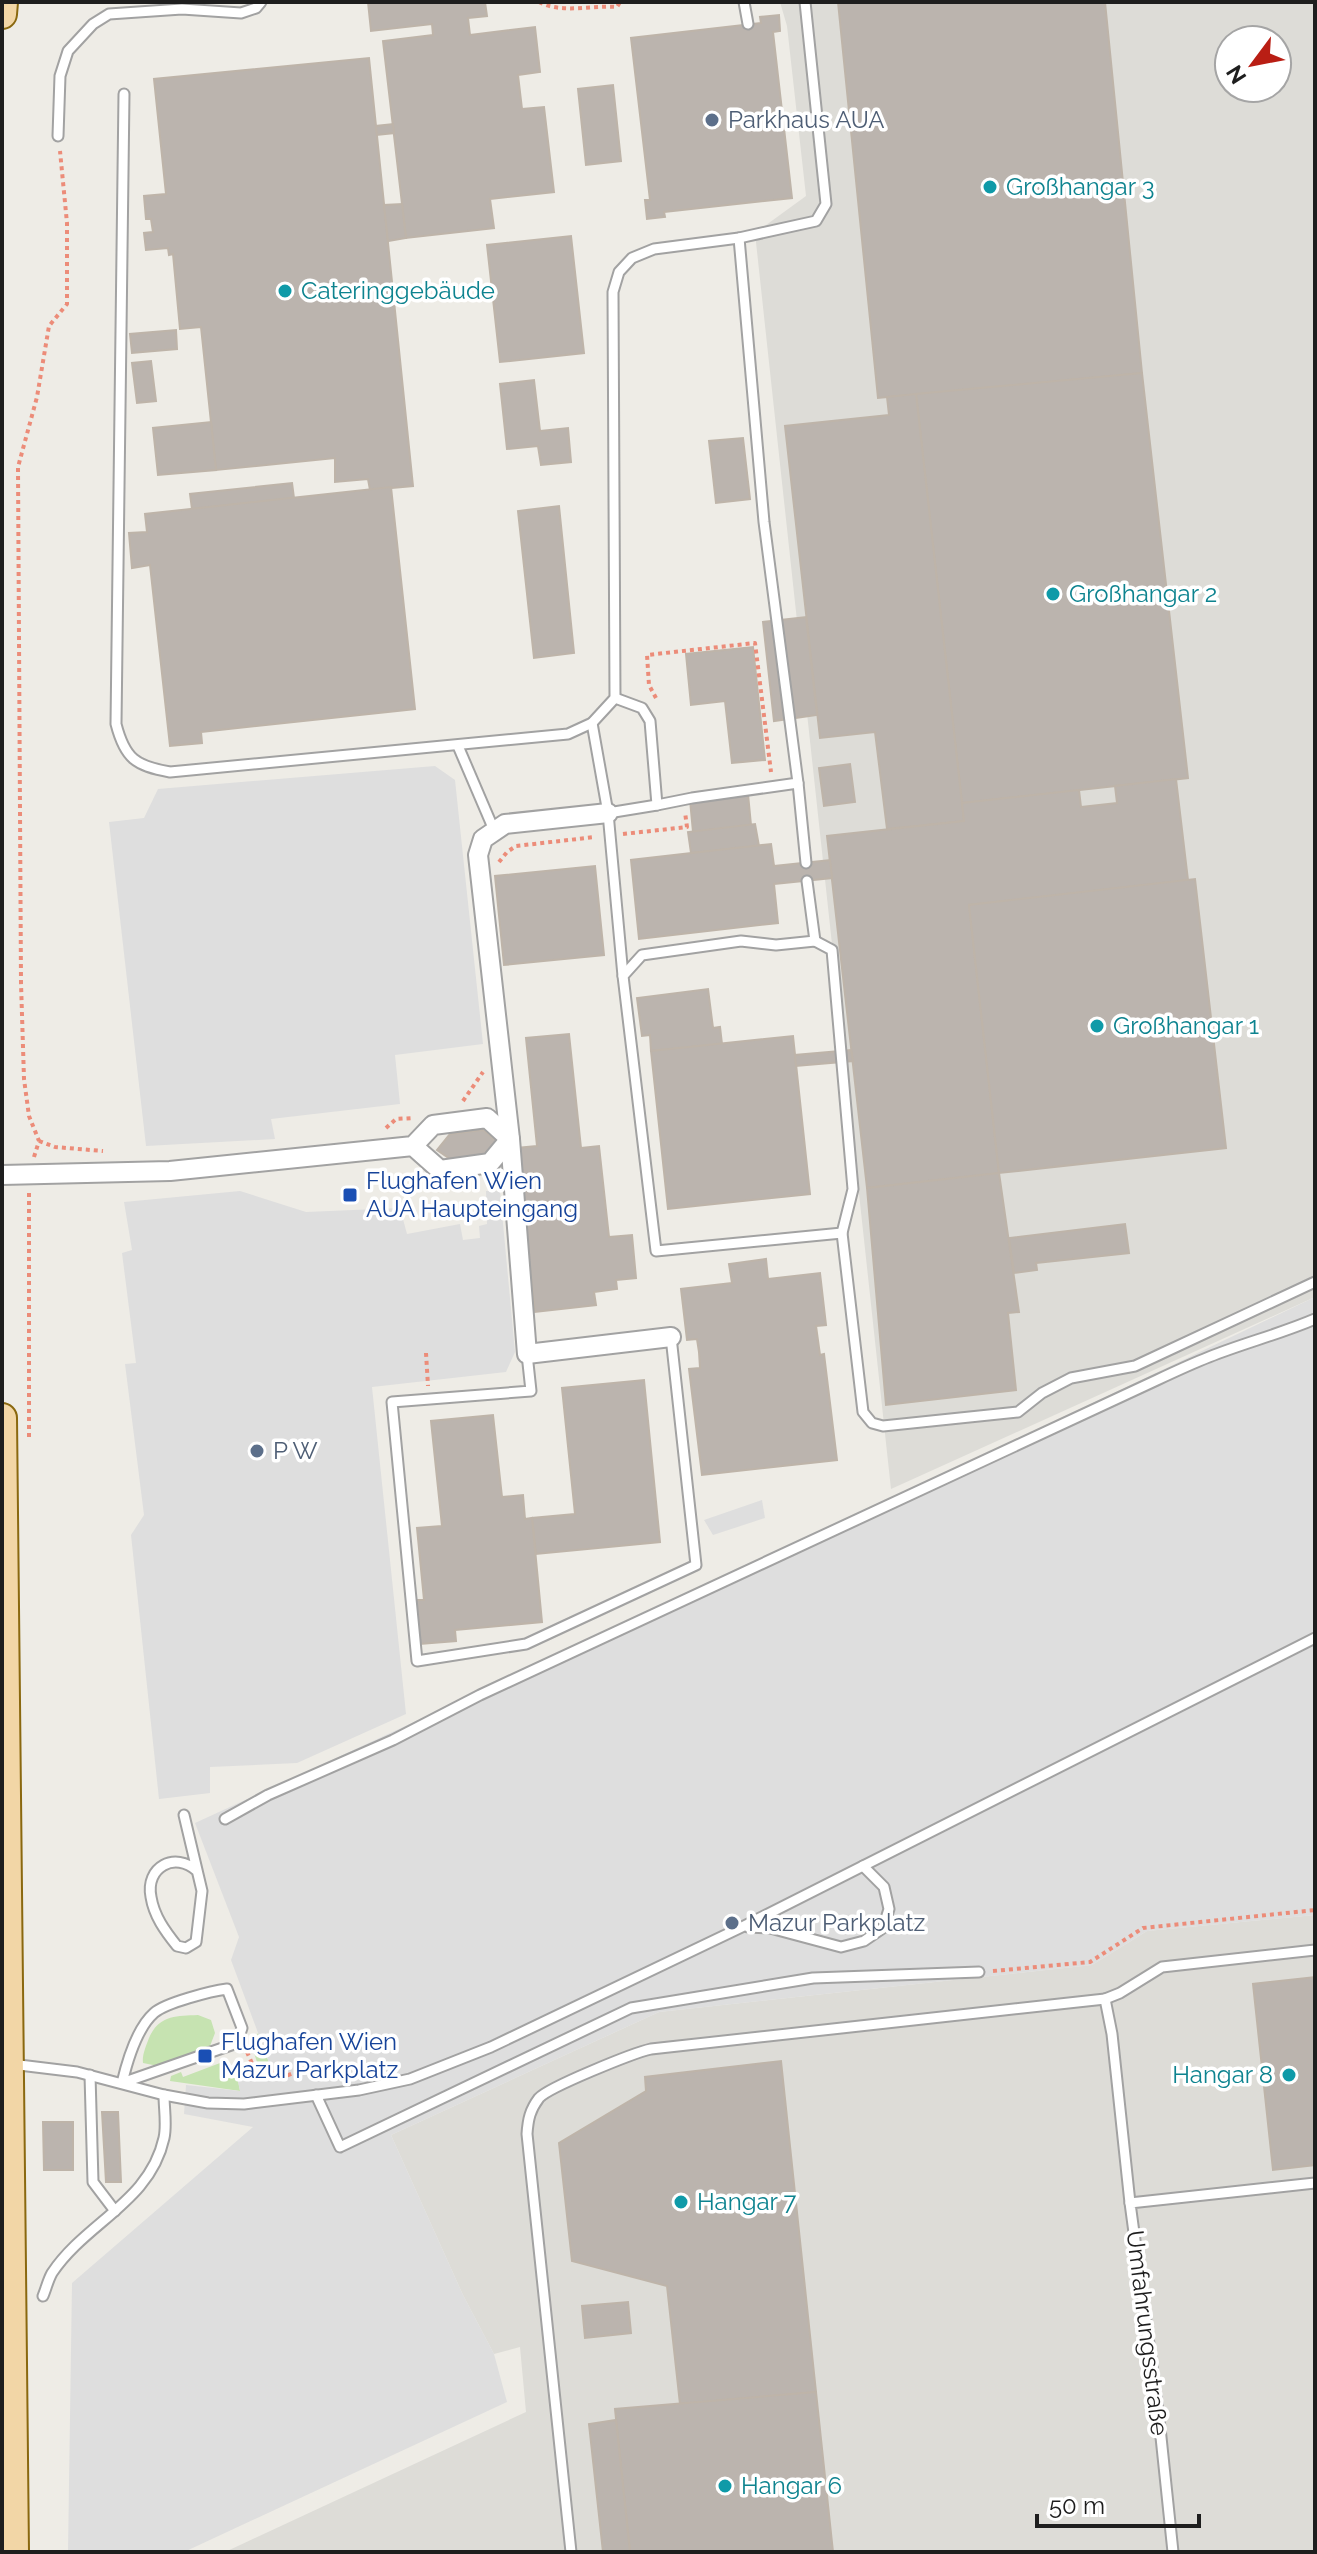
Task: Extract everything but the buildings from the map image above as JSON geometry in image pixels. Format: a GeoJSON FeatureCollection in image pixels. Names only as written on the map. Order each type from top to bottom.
{"type":"FeatureCollection","features":[{"type":"Feature","properties":{"kind":"main road"},"geometry":{"type":"LineString","coordinates":[[2,14],[3,2]]}},
{"type":"Feature","properties":{"kind":"main road"},"geometry":{"type":"LineString","coordinates":[[2,1418],[14,2552]]}},
{"type":"Feature","properties":{"kind":"street"},"geometry":{"type":"LineString","coordinates":[[608,813],[505,824],[483,839],[478,855],[510,1139],[527,1354],[671,1337]]}},
{"type":"Feature","properties":{"kind":"street"},"geometry":{"type":"LineString","coordinates":[[2,1175],[170,1171],[413,1146],[433,1125],[487,1118],[510,1139]]}},
{"type":"Feature","properties":{"kind":"street"},"geometry":{"type":"LineString","coordinates":[[413,1146],[440,1170],[490,1163],[510,1139]]}},
{"type":"Feature","properties":{"kind":"lane"},"geometry":{"type":"LineString","coordinates":[[58,136],[60,76],[68,51],[93,24],[109,14],[168,10],[241,13],[256,8],[261,2]]}},
{"type":"Feature","properties":{"kind":"lane"},"geometry":{"type":"LineString","coordinates":[[744,2],[748,24]]}},
{"type":"Feature","properties":{"kind":"lane"},"geometry":{"type":"LineString","coordinates":[[124,94],[116,724],[129,755],[144,767],[170,772],[568,734],[592,723],[615,698],[613,292],[619,272],[632,258],[654,249],[739,238],[816,221],[826,204],[805,2]]}},
{"type":"Feature","properties":{"kind":"lane"},"geometry":{"type":"LineString","coordinates":[[739,238],[764,522],[806,863]]}},
{"type":"Feature","properties":{"kind":"lane"},"geometry":{"type":"LineString","coordinates":[[615,698],[642,708],[650,721],[657,805]]}},
{"type":"Feature","properties":{"kind":"lane"},"geometry":{"type":"LineString","coordinates":[[592,723],[608,813],[623,976],[656,1251],[842,1233]]}},
{"type":"Feature","properties":{"kind":"lane"},"geometry":{"type":"LineString","coordinates":[[458,746],[494,830]]}},
{"type":"Feature","properties":{"kind":"lane"},"geometry":{"type":"LineString","coordinates":[[608,813],[798,783]]}},
{"type":"Feature","properties":{"kind":"lane"},"geometry":{"type":"LineString","coordinates":[[807,881],[815,941]]}},
{"type":"Feature","properties":{"kind":"lane"},"geometry":{"type":"LineString","coordinates":[[623,976],[642,955],[741,941],[776,945],[815,941],[832,950],[853,1189],[842,1233],[863,1412],[872,1423],[883,1426],[1018,1412],[1042,1393],[1071,1378],[1135,1366],[1315,1282]]}},
{"type":"Feature","properties":{"kind":"lane"},"geometry":{"type":"LineString","coordinates":[[225,1819],[268,1795],[393,1740],[492,1689],[1183,1369],[1315,1319]]}},
{"type":"Feature","properties":{"kind":"lane"},"geometry":{"type":"LineString","coordinates":[[527,1354],[531,1391],[392,1402],[417,1661],[526,1644],[696,1565],[671,1337]]}},
{"type":"Feature","properties":{"kind":"lane"},"geometry":{"type":"LineString","coordinates":[[9,2064],[90,2075],[208,2103],[244,2104],[410,2079],[491,2047],[744,1926],[1315,1638]]}},
{"type":"Feature","properties":{"kind":"lane"},"geometry":{"type":"LineString","coordinates":[[184,1815],[202,1891],[196,1942],[186,1948],[177,1946],[160,1923],[150,1895],[151,1883],[153,1872],[173,1861],[189,1864],[197,1871]]}},
{"type":"Feature","properties":{"kind":"lane"},"geometry":{"type":"LineString","coordinates":[[744,1926],[770,1928],[841,1947],[864,1941],[883,1928],[889,1909],[884,1887],[863,1866]]}},
{"type":"Feature","properties":{"kind":"lane"},"geometry":{"type":"LineString","coordinates":[[571,2552],[527,2134],[528,2115],[541,2095],[633,2053],[651,2049],[1105,1999],[1162,1967],[1315,1950]]}},
{"type":"Feature","properties":{"kind":"lane"},"geometry":{"type":"LineString","coordinates":[[316,2095],[340,2147],[631,2008],[813,1978],[979,1972]]}},
{"type":"Feature","properties":{"kind":"lane"},"geometry":{"type":"LineString","coordinates":[[227,1989],[242,2028],[237,2043],[122,2083],[135,2042],[154,2012],[207,1992],[227,1989]]}},
{"type":"Feature","properties":{"kind":"lane"},"geometry":{"type":"LineString","coordinates":[[1105,1999],[1112,2034],[1130,2203]]}},
{"type":"Feature","properties":{"kind":"lane"},"geometry":{"type":"LineString","coordinates":[[90,2075],[93,2182],[115,2211]]}},
{"type":"Feature","properties":{"kind":"lane"},"geometry":{"type":"LineString","coordinates":[[43,2296],[51,2274],[74,2248],[137,2191],[156,2166],[165,2135],[164,2095]]}},
{"type":"Feature","properties":{"kind":"lane","name":"Umfahrungsstraße"},"geometry":{"type":"LineString","coordinates":[[1173,2552],[1159,2418],[1130,2203],[1315,2183]]}},
{"type":"Feature","properties":{"kind":"path"},"geometry":{"type":"LineString","coordinates":[[539,2],[554,9],[597,5],[617,7],[620,2]]}},
{"type":"Feature","properties":{"kind":"path"},"geometry":{"type":"LineString","coordinates":[[19,685],[18,467],[37,397],[49,326],[67,304],[67,223],[58,136]]}},
{"type":"Feature","properties":{"kind":"path"},"geometry":{"type":"LineString","coordinates":[[660,708],[649,685],[647,655],[755,643],[773,786]]}},
{"type":"Feature","properties":{"kind":"path"},"geometry":{"type":"LineString","coordinates":[[426,1353],[429,1399]]}},
{"type":"Feature","properties":{"kind":"path"},"geometry":{"type":"LineString","coordinates":[[979,1972],[1090,1962],[1143,1928],[1315,1910]]}},
{"type":"Feature","properties":{"kind":"path"},"geometry":{"type":"LineString","coordinates":[[247,2052],[258,2077],[278,2070],[281,2078],[301,2070]]}},
{"type":"Feature","properties":{"kind":"shaded area"},"geometry":{"type":"Polygon","coordinates":[[[780,2],[1315,2],[1315,1297],[891,1489],[755,233],[806,196],[787,26],[780,2]]]}},
{"type":"Feature","properties":{"kind":"shaded area"},"geometry":{"type":"Polygon","coordinates":[[[435,766],[455,780],[483,1044],[395,1055],[400,1104],[271,1119],[275,1139],[146,1146],[109,822],[144,818],[158,789],[435,766]]]}},
{"type":"Feature","properties":{"kind":"shaded area","name":"P W"},"geometry":{"type":"Polygon","coordinates":[[[240,1191],[306,1212],[400,1208],[407,1234],[460,1224],[463,1240],[480,1238],[479,1226],[487,1224],[486,1191],[500,1191],[515,1352],[506,1372],[372,1387],[406,1714],[297,1763],[210,1767],[210,1793],[159,1799],[131,1535],[144,1515],[125,1364],[136,1363],[122,1253],[132,1250],[124,1202],[240,1191]]]}},
{"type":"Feature","properties":{"kind":"shaded area","name":"Mazur Parkplatz"},"geometry":{"type":"Polygon","coordinates":[[[1315,1297],[1315,1915],[1147,1931],[1092,1965],[659,2012],[391,2135],[463,2295],[494,2354],[507,2402],[184,2552],[68,2552],[72,2283],[253,2127],[184,2114],[186,2085],[240,2091],[238,2081],[271,2068],[231,1960],[239,1937],[195,1823],[718,1582],[1315,1297]]]}},
{"type":"Feature","properties":{"kind":"shaded area"},"geometry":{"type":"Polygon","coordinates":[[[762,1500],[765,1518],[713,1535],[704,1520],[762,1500]]]}},
{"type":"Feature","properties":{"kind":"shaded area"},"geometry":{"type":"Polygon","coordinates":[[[1315,1915],[1315,2552],[225,2552],[526,2412],[520,2347],[494,2354],[463,2295],[391,2135],[659,2012],[1092,1965],[1147,1931],[1315,1915]]]}},
{"type":"Feature","properties":{"kind":"green space"},"geometry":{"type":"Polygon","coordinates":[[[198,2015],[211,2020],[215,2033],[210,2046],[158,2066],[143,2063],[149,2038],[158,2025],[175,2017],[198,2015]]]}},
{"type":"Feature","properties":{"kind":"green space"},"geometry":{"type":"Polygon","coordinates":[[[258,2033],[271,2068],[264,2070],[259,2068],[252,2047],[258,2033]]]}},
{"type":"Feature","properties":{"kind":"green space"},"geometry":{"type":"Polygon","coordinates":[[[228,2060],[233,2073],[248,2068],[251,2077],[238,2081],[240,2091],[170,2081],[171,2076],[181,2072],[183,2077],[228,2060]]]}},
{"type":"Feature","properties":{"kind":"place","name":"Parkhaus AUA"},"geometry":{"type":"Point","coordinates":[712,120]}},
{"type":"Feature","properties":{"kind":"place","name":"Großhangar 3"},"geometry":{"type":"Point","coordinates":[990,187]}},
{"type":"Feature","properties":{"kind":"place","name":"Cateringgebäude"},"geometry":{"type":"Point","coordinates":[285,291]}},
{"type":"Feature","properties":{"kind":"place","name":"Großhangar 2"},"geometry":{"type":"Point","coordinates":[1053,594]}},
{"type":"Feature","properties":{"kind":"place","name":"Großhangar 1"},"geometry":{"type":"Point","coordinates":[1097,1026]}},
{"type":"Feature","properties":{"kind":"place","name":"Flughafen Wien AUA Haupteingang"},"geometry":{"type":"Point","coordinates":[350,1195]}},
{"type":"Feature","properties":{"kind":"place","name":"P W"},"geometry":{"type":"Point","coordinates":[257,1451]}},
{"type":"Feature","properties":{"kind":"place","name":"Mazur Parkplatz"},"geometry":{"type":"Point","coordinates":[732,1923]}},
{"type":"Feature","properties":{"kind":"place","name":"Flughafen Wien Mazur Parkplatz"},"geometry":{"type":"Point","coordinates":[205,2056]}},
{"type":"Feature","properties":{"kind":"place","name":"Hangar 8"},"geometry":{"type":"Point","coordinates":[1289,2075]}},
{"type":"Feature","properties":{"kind":"place","name":"Hangar 7"},"geometry":{"type":"Point","coordinates":[681,2202]}},
{"type":"Feature","properties":{"kind":"place","name":"Hangar 6"},"geometry":{"type":"Point","coordinates":[725,2486]}}]}
